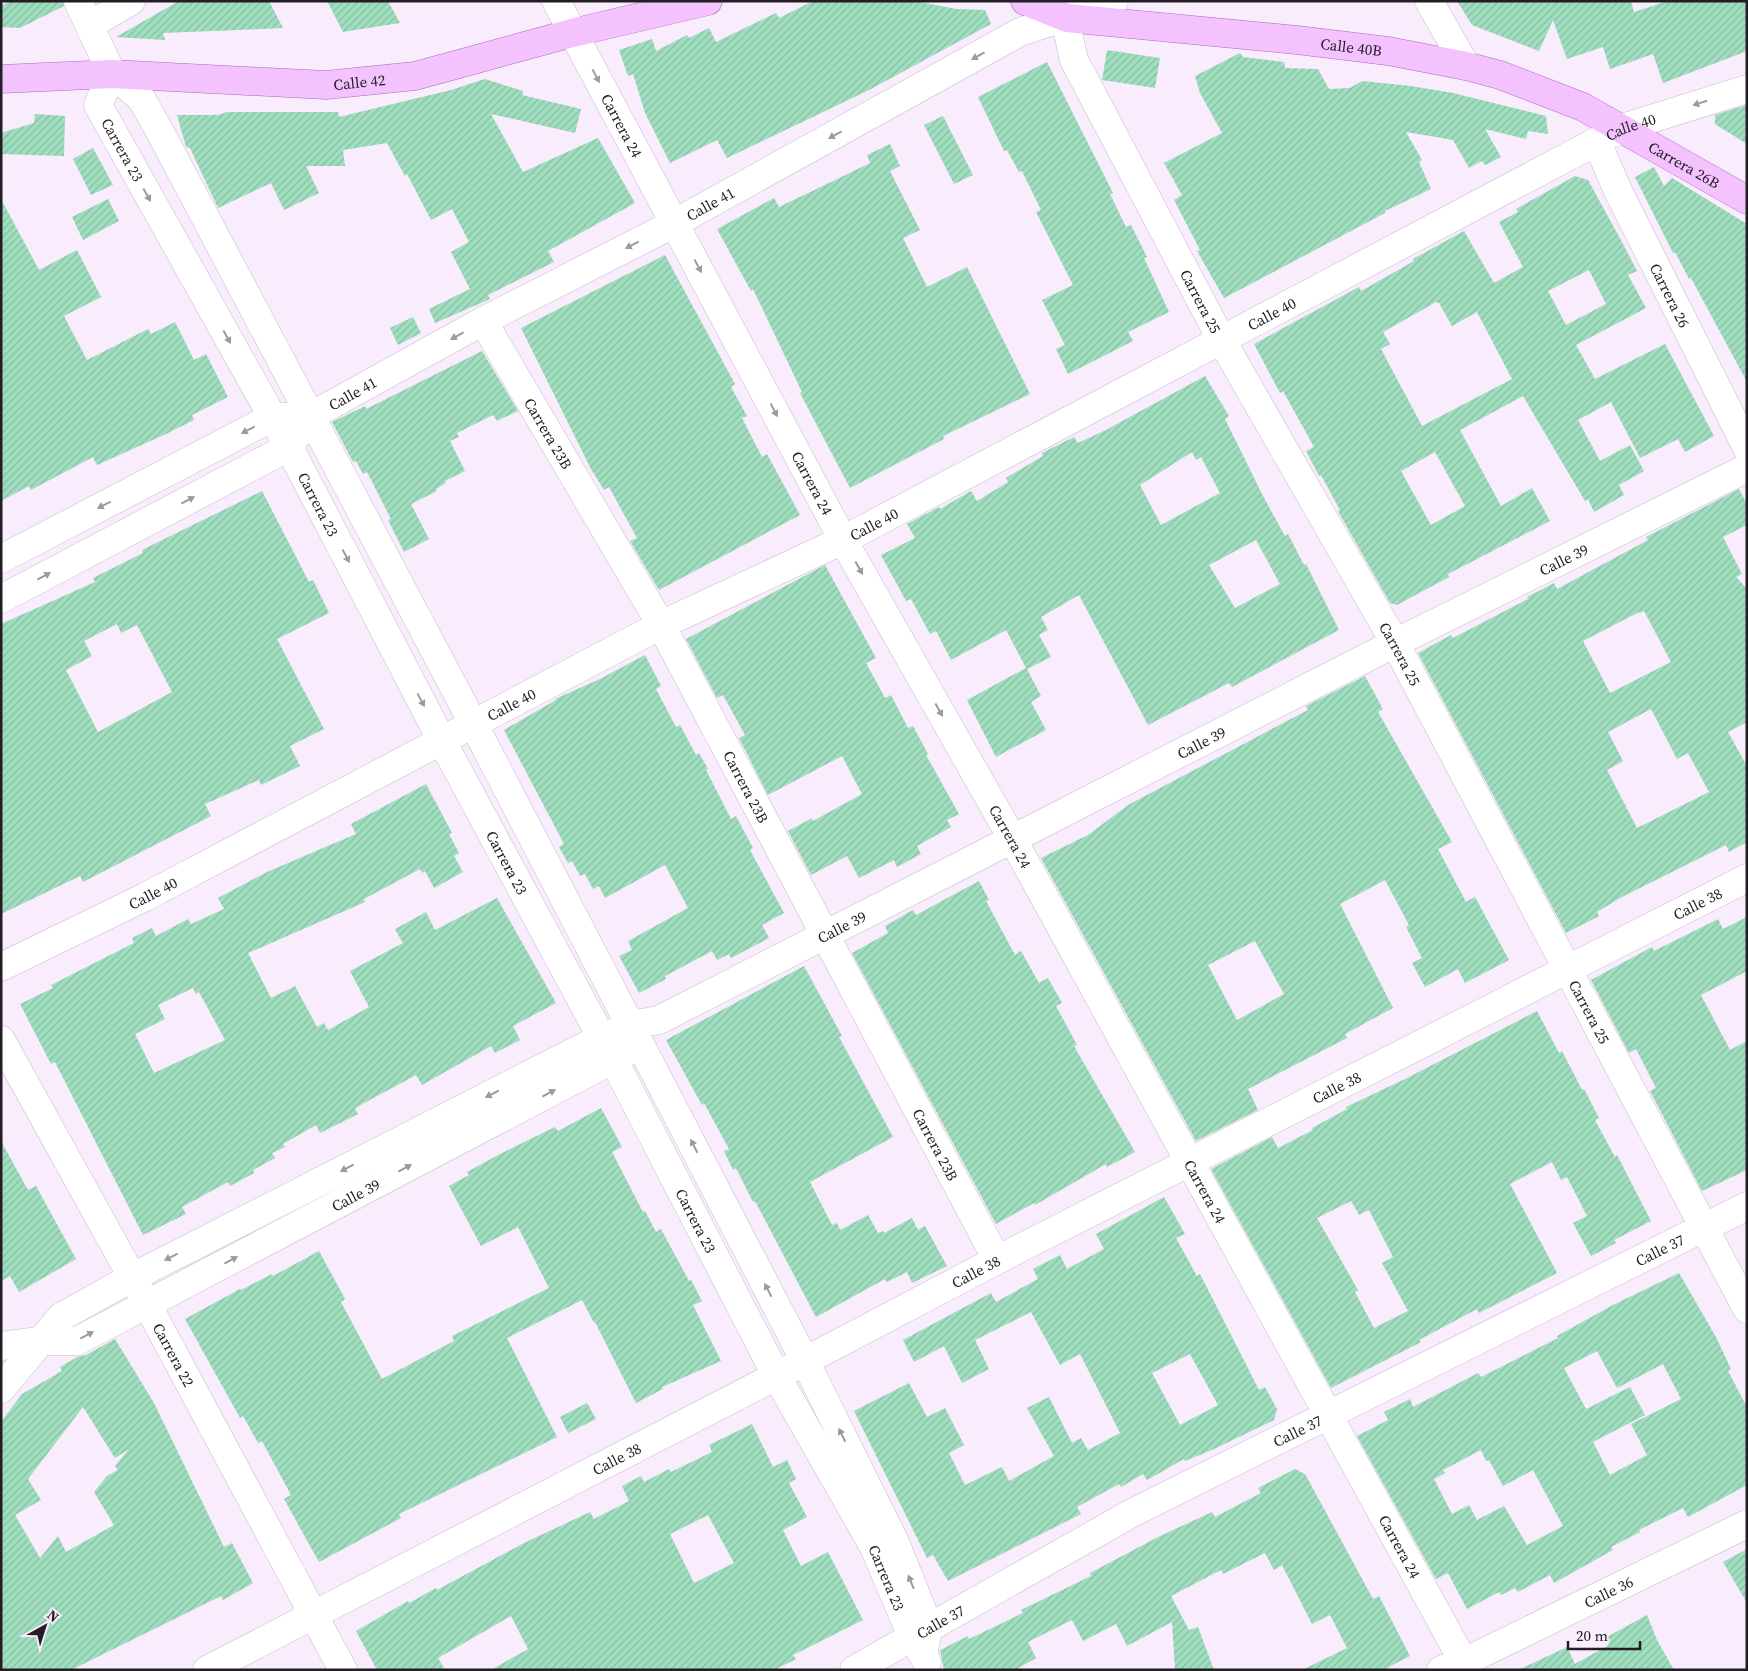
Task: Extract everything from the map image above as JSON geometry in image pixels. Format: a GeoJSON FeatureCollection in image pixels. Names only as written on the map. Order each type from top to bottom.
{"type":"FeatureCollection","features":[{"type":"Feature","properties":{"kind":"main road","name":"Calle 42"},"geometry":{"type":"LineString","coordinates":[[1,79],[112,74],[326,85],[415,76],[572,33],[708,1]]}},
{"type":"Feature","properties":{"kind":"main road"},"geometry":{"type":"LineString","coordinates":[[1025,1],[1062,10]]}},
{"type":"Feature","properties":{"kind":"main road","name":"Calle 40B"},"geometry":{"type":"LineString","coordinates":[[1062,10],[1388,52],[1466,66],[1534,87],[1582,107],[1622,128]]}},
{"type":"Feature","properties":{"kind":"main road","name":"Carrera 26B"},"geometry":{"type":"LineString","coordinates":[[1622,128],[1747,200]]}},
{"type":"Feature","properties":{"kind":"street"},"geometry":{"type":"LineString","coordinates":[[84,13],[131,1]]}},
{"type":"Feature","properties":{"kind":"street","name":"Carrera 24"},"geometry":{"type":"LineString","coordinates":[[556,1],[843,540],[1013,840],[1329,1416],[1457,1667]]}},
{"type":"Feature","properties":{"kind":"street","name":"Calle 41"},"geometry":{"type":"LineString","coordinates":[[1,559],[273,418],[311,416],[483,322],[675,223],[1062,10],[1114,1]]}},
{"type":"Feature","properties":{"kind":"street"},"geometry":{"type":"LineString","coordinates":[[1429,1],[1466,66]]}},
{"type":"Feature","properties":{"kind":"street","name":"Carrera 25"},"geometry":{"type":"LineString","coordinates":[[1062,10],[1074,60],[1222,341],[1395,643],[1747,1309]]}},
{"type":"Feature","properties":{"kind":"street","name":"Carrera 23"},"geometry":{"type":"LineString","coordinates":[[84,13],[112,74],[141,98],[146,106],[474,725],[806,1361],[894,1540],[924,1647]]}},
{"type":"Feature","properties":{"kind":"street","name":"Carrera 23"},"geometry":{"type":"LineString","coordinates":[[112,74],[98,105],[289,447],[442,741],[607,1049],[776,1375],[875,1549],[924,1647]]}},
{"type":"Feature","properties":{"kind":"street","name":"Calle 40"},"geometry":{"type":"LineString","coordinates":[[1,967],[145,897],[661,625],[843,540],[1622,128],[1747,89]]}},
{"type":"Feature","properties":{"kind":"street","name":"Carrera 26"},"geometry":{"type":"LineString","coordinates":[[1597,142],[1618,191],[1747,448]]}},
{"type":"Feature","properties":{"kind":"street","name":"Carrera 23B"},"geometry":{"type":"LineString","coordinates":[[483,322],[661,625],[997,1260]]}},
{"type":"Feature","properties":{"kind":"street","name":"Calle 41"},"geometry":{"type":"LineString","coordinates":[[1,599],[289,447],[311,416]]}},
{"type":"Feature","properties":{"kind":"street","name":"Calle 39"},"geometry":{"type":"LineString","coordinates":[[39,1341],[61,1317],[132,1277],[635,1035],[659,1020],[826,937],[1395,643],[1747,468]]}},
{"type":"Feature","properties":{"kind":"street","name":"Calle 38"},"geometry":{"type":"LineString","coordinates":[[207,1670],[806,1361],[997,1260],[1747,878]]}},
{"type":"Feature","properties":{"kind":"street","name":"Carrera 22"},"geometry":{"type":"LineString","coordinates":[[1,1040],[147,1304],[343,1670]]}},
{"type":"Feature","properties":{"kind":"street","name":"Calle 39"},"geometry":{"type":"LineString","coordinates":[[1,1346],[39,1341],[77,1340],[147,1304],[607,1049]]}},
{"type":"Feature","properties":{"kind":"street","name":"Calle 37"},"geometry":{"type":"LineString","coordinates":[[854,1670],[924,1647],[1132,1513],[1747,1206]]}},
{"type":"Feature","properties":{"kind":"street"},"geometry":{"type":"LineString","coordinates":[[1,1389],[39,1341]]}},
{"type":"Feature","properties":{"kind":"street","name":"Calle 36"},"geometry":{"type":"LineString","coordinates":[[1457,1667],[1747,1524]]}},
{"type":"Feature","properties":{"kind":"building"},"geometry":{"type":"Polygon","coordinates":[[[11,1],[63,1],[64,6],[20,28],[1,27],[1,6],[11,1]]]}},
{"type":"Feature","properties":{"kind":"building"},"geometry":{"type":"Polygon","coordinates":[[[179,1],[269,1],[283,28],[163,33],[165,40],[116,37],[179,1]]]}},
{"type":"Feature","properties":{"kind":"building"},"geometry":{"type":"Polygon","coordinates":[[[327,1],[388,1],[400,23],[343,32],[327,1]]]}},
{"type":"Feature","properties":{"kind":"building"},"geometry":{"type":"Polygon","coordinates":[[[813,1],[914,1],[957,9],[985,10],[991,24],[869,90],[727,158],[717,140],[670,163],[645,113],[633,74],[628,76],[619,50],[652,39],[656,51],[687,35],[689,38],[709,28],[716,42],[776,13],[779,18],[813,1]]]}},
{"type":"Feature","properties":{"kind":"building"},"geometry":{"type":"Polygon","coordinates":[[[1457,1],[1631,1],[1634,12],[1668,1],[1747,1],[1747,51],[1663,83],[1653,54],[1610,69],[1603,47],[1567,59],[1553,20],[1539,51],[1472,25],[1457,1]]]}},
{"type":"Feature","properties":{"kind":"building"},"geometry":{"type":"Polygon","coordinates":[[[1107,50],[1160,58],[1155,88],[1102,80],[1107,50]]]}},
{"type":"Feature","properties":{"kind":"building"},"geometry":{"type":"Polygon","coordinates":[[[1240,53],[1243,57],[1284,62],[1285,68],[1318,69],[1329,89],[1350,88],[1362,81],[1411,86],[1453,93],[1546,116],[1548,134],[1528,131],[1526,139],[1485,129],[1501,157],[1485,165],[1482,161],[1469,168],[1453,140],[1406,132],[1422,160],[1419,162],[1431,189],[1385,211],[1385,213],[1224,298],[1197,251],[1200,250],[1174,200],[1182,195],[1164,163],[1222,133],[1200,93],[1195,76],[1240,53]]]}},
{"type":"Feature","properties":{"kind":"building"},"geometry":{"type":"Polygon","coordinates":[[[1047,62],[1113,193],[1110,194],[1126,227],[1131,225],[1147,257],[1144,258],[1169,312],[1128,332],[1133,341],[1068,374],[1056,349],[1065,345],[1042,300],[1073,285],[1036,212],[1041,210],[1022,171],[1019,172],[1007,150],[1004,151],[978,97],[1047,62]]]}},
{"type":"Feature","properties":{"kind":"building"},"geometry":{"type":"Polygon","coordinates":[[[485,79],[523,91],[522,95],[581,109],[575,133],[491,114],[523,172],[598,138],[635,203],[548,251],[554,262],[488,295],[490,299],[435,323],[429,309],[470,289],[451,252],[469,242],[452,209],[431,220],[407,174],[405,176],[387,143],[343,150],[345,166],[306,166],[319,193],[284,210],[271,183],[218,208],[190,148],[186,147],[177,115],[218,115],[227,112],[338,112],[339,117],[451,90],[485,79]]]}},
{"type":"Feature","properties":{"kind":"building"},"geometry":{"type":"Polygon","coordinates":[[[1747,105],[1747,144],[1715,124],[1715,115],[1747,105]]]}},
{"type":"Feature","properties":{"kind":"building"},"geometry":{"type":"Polygon","coordinates":[[[35,114],[65,116],[64,156],[1,154],[1,133],[34,123],[35,114]]]}},
{"type":"Feature","properties":{"kind":"building"},"geometry":{"type":"Polygon","coordinates":[[[943,116],[973,175],[954,184],[924,125],[943,116]]]}},
{"type":"Feature","properties":{"kind":"building"},"geometry":{"type":"Polygon","coordinates":[[[890,144],[900,166],[890,171],[920,230],[903,238],[927,287],[967,267],[1030,394],[943,436],[944,439],[850,488],[800,393],[802,392],[753,289],[751,291],[717,229],[774,198],[779,207],[870,163],[867,155],[890,144]]]}},
{"type":"Feature","properties":{"kind":"building"},"geometry":{"type":"Polygon","coordinates":[[[93,148],[113,185],[91,195],[73,159],[93,148]]]}},
{"type":"Feature","properties":{"kind":"building"},"geometry":{"type":"Polygon","coordinates":[[[1654,167],[1664,186],[1672,178],[1747,224],[1747,382],[1691,278],[1689,279],[1675,252],[1673,253],[1635,177],[1654,167]]]}},
{"type":"Feature","properties":{"kind":"building"},"geometry":{"type":"Polygon","coordinates":[[[1575,176],[1588,180],[1637,271],[1628,275],[1646,308],[1576,345],[1595,379],[1665,344],[1714,436],[1685,452],[1678,439],[1640,458],[1611,402],[1578,420],[1600,461],[1630,445],[1644,471],[1619,485],[1624,495],[1594,512],[1588,499],[1585,501],[1523,396],[1460,430],[1501,506],[1532,488],[1550,521],[1448,574],[1449,577],[1397,605],[1390,603],[1338,511],[1340,510],[1321,475],[1319,476],[1306,451],[1314,447],[1283,391],[1280,393],[1254,344],[1359,287],[1361,291],[1464,231],[1494,283],[1523,267],[1499,222],[1518,212],[1516,209],[1575,176]],[[1589,270],[1548,291],[1566,325],[1606,304],[1589,270]],[[1436,302],[1383,332],[1390,344],[1381,349],[1422,426],[1512,379],[1477,312],[1452,326],[1439,303],[1436,302]],[[1435,452],[1401,471],[1431,525],[1465,506],[1435,452]]]}},
{"type":"Feature","properties":{"kind":"building"},"geometry":{"type":"Polygon","coordinates":[[[1,199],[39,270],[77,250],[101,297],[64,316],[87,360],[148,329],[151,334],[175,322],[194,360],[206,354],[228,397],[192,415],[194,420],[168,433],[97,465],[93,457],[31,490],[29,486],[1,501],[1,199]]]}},
{"type":"Feature","properties":{"kind":"building"},"geometry":{"type":"Polygon","coordinates":[[[108,199],[119,221],[83,240],[72,217],[108,199]]]}},
{"type":"Feature","properties":{"kind":"building"},"geometry":{"type":"Polygon","coordinates":[[[665,255],[735,384],[731,387],[747,416],[742,418],[762,457],[767,454],[800,515],[659,590],[630,541],[637,538],[609,487],[604,490],[591,469],[521,328],[665,255]]]}},
{"type":"Feature","properties":{"kind":"building"},"geometry":{"type":"Polygon","coordinates":[[[413,317],[421,333],[398,345],[390,328],[413,317]]]}},
{"type":"Feature","properties":{"kind":"building"},"geometry":{"type":"Polygon","coordinates":[[[482,351],[518,411],[497,421],[493,415],[457,433],[459,437],[450,441],[465,471],[445,481],[446,483],[436,489],[437,491],[411,504],[429,539],[404,552],[388,520],[391,519],[367,472],[363,474],[356,461],[353,462],[332,422],[365,406],[366,409],[482,351]]]}},
{"type":"Feature","properties":{"kind":"building"},"geometry":{"type":"Polygon","coordinates":[[[1205,376],[1229,416],[1225,419],[1263,496],[1285,536],[1288,534],[1304,565],[1306,564],[1339,630],[1232,687],[1229,683],[1148,725],[1079,595],[1041,617],[1048,630],[1039,635],[1051,657],[1027,669],[1041,696],[1031,702],[1046,730],[996,757],[967,700],[1026,668],[1006,630],[951,660],[936,631],[930,634],[911,599],[906,601],[881,555],[915,538],[907,524],[939,507],[940,509],[971,491],[977,501],[1008,482],[1006,478],[1043,456],[1042,453],[1074,437],[1078,443],[1106,430],[1205,376]],[[1192,452],[1140,485],[1161,525],[1220,493],[1201,457],[1196,460],[1192,452]],[[1256,540],[1209,565],[1235,608],[1280,584],[1256,540]]]}},
{"type":"Feature","properties":{"kind":"building"},"geometry":{"type":"Polygon","coordinates":[[[1739,489],[1747,504],[1747,525],[1723,537],[1742,574],[1736,577],[1747,589],[1747,722],[1728,732],[1747,766],[1747,842],[1729,852],[1726,845],[1620,898],[1597,912],[1599,916],[1566,933],[1418,653],[1451,635],[1453,638],[1528,599],[1527,597],[1554,583],[1557,589],[1648,540],[1646,537],[1739,489]],[[1644,611],[1583,641],[1610,693],[1671,662],[1644,611]],[[1651,709],[1608,732],[1623,761],[1607,770],[1637,828],[1709,792],[1688,753],[1677,759],[1651,709]]]}},
{"type":"Feature","properties":{"kind":"building"},"geometry":{"type":"Polygon","coordinates":[[[262,491],[309,582],[313,580],[329,613],[277,639],[324,729],[290,746],[300,766],[261,785],[259,780],[205,804],[211,816],[83,882],[80,876],[1,914],[1,624],[95,582],[93,578],[143,553],[142,550],[262,491]],[[117,624],[84,641],[92,656],[66,670],[98,732],[172,692],[137,625],[121,633],[117,624]]]}},
{"type":"Feature","properties":{"kind":"building"},"geometry":{"type":"Polygon","coordinates":[[[825,565],[876,658],[866,663],[885,698],[891,695],[908,728],[913,726],[928,754],[926,755],[959,814],[947,820],[951,827],[917,846],[921,854],[897,867],[894,860],[859,878],[847,856],[811,875],[788,831],[812,818],[813,821],[862,794],[842,756],[768,795],[739,738],[745,735],[723,695],[717,698],[686,639],[825,565]]]}},
{"type":"Feature","properties":{"kind":"building"},"geometry":{"type":"Polygon","coordinates":[[[645,655],[661,686],[656,689],[676,727],[680,725],[696,755],[699,753],[731,819],[736,816],[753,848],[750,850],[784,913],[762,925],[769,938],[731,958],[729,954],[717,960],[712,951],[665,976],[666,979],[639,993],[619,956],[632,950],[628,941],[688,908],[665,865],[605,898],[599,886],[593,889],[585,874],[580,876],[572,861],[568,863],[559,847],[564,844],[504,730],[555,699],[600,679],[645,655]]]}},
{"type":"Feature","properties":{"kind":"building"},"geometry":{"type":"Polygon","coordinates":[[[1365,676],[1383,709],[1378,712],[1452,842],[1438,849],[1466,902],[1475,897],[1509,960],[1465,983],[1458,969],[1425,987],[1412,963],[1422,958],[1406,927],[1409,925],[1385,880],[1340,904],[1393,1008],[1345,1034],[1347,1038],[1248,1089],[1258,1110],[1196,1141],[1041,858],[1088,835],[1128,805],[1308,710],[1306,706],[1365,676]],[[1255,941],[1208,965],[1237,1020],[1284,994],[1255,941]]]}},
{"type":"Feature","properties":{"kind":"building"},"geometry":{"type":"Polygon","coordinates":[[[426,784],[452,833],[449,834],[459,853],[454,856],[463,872],[434,888],[425,871],[422,873],[420,869],[364,899],[365,902],[248,953],[271,998],[295,986],[317,1027],[324,1023],[328,1030],[369,1007],[350,971],[403,943],[395,929],[426,912],[435,930],[497,898],[556,1003],[513,1026],[520,1040],[495,1053],[491,1046],[422,1085],[416,1075],[355,1108],[358,1114],[320,1133],[316,1125],[283,1144],[285,1147],[272,1153],[275,1158],[253,1170],[254,1173],[230,1186],[228,1182],[182,1207],[186,1214],[143,1235],[55,1062],[51,1064],[20,1004],[53,988],[51,985],[134,943],[132,938],[152,928],[156,936],[188,919],[191,924],[224,909],[218,898],[267,872],[356,834],[351,824],[426,784]],[[193,988],[158,1005],[165,1019],[135,1034],[154,1073],[225,1040],[199,992],[196,994],[193,988]]]}},
{"type":"Feature","properties":{"kind":"building"},"geometry":{"type":"Polygon","coordinates":[[[979,881],[989,900],[986,901],[1015,955],[1021,951],[1039,983],[1048,978],[1062,1003],[1056,1006],[1077,1045],[1074,1046],[1135,1152],[1107,1167],[1106,1164],[1035,1205],[1034,1203],[996,1224],[852,953],[888,933],[885,926],[913,910],[916,915],[979,881]]]}},
{"type":"Feature","properties":{"kind":"building"},"geometry":{"type":"Polygon","coordinates":[[[1747,917],[1747,971],[1701,995],[1730,1050],[1747,1041],[1747,1170],[1702,1191],[1650,1091],[1656,1088],[1636,1049],[1629,1053],[1591,980],[1652,947],[1654,951],[1718,919],[1723,929],[1747,917]]]}},
{"type":"Feature","properties":{"kind":"building"},"geometry":{"type":"Polygon","coordinates":[[[804,966],[842,1036],[839,1037],[893,1137],[810,1182],[832,1225],[837,1223],[840,1230],[868,1215],[878,1233],[883,1231],[884,1233],[912,1218],[918,1230],[925,1226],[947,1266],[912,1283],[907,1272],[887,1282],[885,1279],[816,1317],[755,1201],[753,1202],[736,1168],[733,1170],[724,1151],[729,1149],[666,1040],[804,966]]]}},
{"type":"Feature","properties":{"kind":"building"},"geometry":{"type":"Polygon","coordinates":[[[1537,1011],[1559,1053],[1562,1051],[1582,1090],[1584,1089],[1599,1118],[1595,1120],[1615,1157],[1617,1155],[1651,1221],[1614,1240],[1616,1243],[1591,1256],[1573,1223],[1587,1216],[1567,1177],[1561,1180],[1552,1162],[1510,1184],[1557,1273],[1479,1313],[1477,1309],[1419,1340],[1421,1342],[1331,1388],[1211,1169],[1272,1137],[1278,1148],[1313,1130],[1312,1128],[1347,1109],[1346,1107],[1537,1011]],[[1351,1201],[1317,1218],[1358,1290],[1355,1292],[1374,1328],[1408,1311],[1382,1263],[1393,1257],[1369,1210],[1359,1215],[1351,1201]]]}},
{"type":"Feature","properties":{"kind":"building"},"geometry":{"type":"Polygon","coordinates":[[[601,1108],[622,1147],[612,1152],[643,1212],[645,1211],[656,1232],[661,1229],[702,1301],[693,1305],[721,1361],[662,1387],[663,1389],[636,1403],[582,1300],[507,1338],[557,1437],[399,1514],[401,1518],[319,1562],[284,1499],[291,1495],[262,1441],[258,1443],[243,1416],[240,1418],[185,1319],[240,1289],[272,1274],[273,1276],[319,1251],[345,1299],[341,1302],[382,1379],[454,1341],[452,1336],[549,1288],[518,1227],[481,1246],[449,1186],[469,1175],[467,1172],[500,1154],[555,1127],[558,1131],[601,1108]]]}},
{"type":"Feature","properties":{"kind":"building"},"geometry":{"type":"Polygon","coordinates":[[[1,1141],[28,1190],[36,1186],[76,1259],[19,1292],[10,1276],[1,1281],[1,1141]]]}},
{"type":"Feature","properties":{"kind":"building"},"geometry":{"type":"Polygon","coordinates":[[[1164,1197],[1185,1234],[1176,1238],[1197,1276],[1200,1274],[1259,1390],[1265,1387],[1277,1409],[1274,1420],[1214,1449],[1185,1461],[1184,1459],[1147,1480],[1143,1474],[1121,1487],[1119,1484],[1077,1507],[1081,1514],[948,1581],[933,1555],[927,1558],[854,1411],[909,1383],[927,1417],[945,1408],[964,1445],[949,1453],[965,1485],[1002,1467],[1009,1481],[1054,1456],[1027,1408],[1049,1397],[1072,1443],[1081,1438],[1088,1450],[1120,1433],[1080,1354],[1060,1365],[1031,1312],[975,1340],[989,1369],[962,1383],[944,1346],[914,1362],[903,1340],[991,1293],[996,1302],[1038,1279],[1033,1269],[1060,1255],[1067,1269],[1104,1249],[1096,1234],[1164,1197]],[[1190,1354],[1152,1373],[1180,1425],[1218,1405],[1190,1354]]]}},
{"type":"Feature","properties":{"kind":"building"},"geometry":{"type":"Polygon","coordinates":[[[1679,1273],[1716,1337],[1731,1369],[1728,1371],[1747,1407],[1747,1485],[1688,1517],[1683,1508],[1639,1530],[1640,1532],[1611,1547],[1613,1550],[1554,1583],[1550,1575],[1518,1592],[1515,1588],[1501,1595],[1499,1592],[1467,1609],[1448,1573],[1436,1579],[1357,1436],[1388,1420],[1384,1412],[1410,1399],[1413,1407],[1478,1373],[1481,1377],[1558,1338],[1557,1336],[1613,1305],[1679,1273]],[[1597,1351],[1564,1368],[1586,1409],[1630,1387],[1645,1415],[1593,1442],[1610,1475],[1647,1455],[1631,1424],[1681,1399],[1663,1364],[1617,1388],[1597,1351]],[[1481,1450],[1443,1470],[1445,1473],[1434,1479],[1452,1514],[1469,1505],[1477,1520],[1504,1506],[1527,1545],[1563,1526],[1533,1470],[1503,1486],[1489,1460],[1486,1461],[1481,1450]]]}},
{"type":"Feature","properties":{"kind":"building"},"geometry":{"type":"Polygon","coordinates":[[[115,1339],[154,1403],[224,1547],[232,1543],[253,1583],[223,1600],[221,1596],[71,1670],[1,1670],[1,1422],[22,1394],[62,1371],[60,1367],[79,1356],[86,1355],[115,1339]],[[83,1407],[28,1479],[41,1500],[15,1515],[40,1558],[58,1536],[66,1552],[114,1525],[94,1492],[107,1476],[118,1470],[115,1466],[129,1449],[115,1458],[83,1407]]]}},
{"type":"Feature","properties":{"kind":"building"},"geometry":{"type":"Polygon","coordinates":[[[587,1403],[596,1419],[568,1433],[560,1417],[587,1403]]]}},
{"type":"Feature","properties":{"kind":"building"},"geometry":{"type":"Polygon","coordinates":[[[752,1424],[773,1467],[787,1460],[796,1479],[789,1483],[807,1517],[783,1530],[801,1566],[828,1552],[863,1620],[793,1655],[796,1659],[774,1670],[491,1670],[528,1649],[511,1616],[438,1658],[445,1670],[377,1670],[356,1631],[408,1601],[409,1603],[436,1588],[437,1590],[524,1543],[590,1512],[594,1519],[629,1501],[622,1486],[641,1476],[644,1482],[669,1469],[671,1472],[712,1452],[709,1445],[752,1424]],[[708,1515],[670,1534],[694,1583],[734,1563],[708,1515]]]}},
{"type":"Feature","properties":{"kind":"building"},"geometry":{"type":"Polygon","coordinates":[[[1295,1469],[1305,1474],[1373,1599],[1379,1596],[1410,1656],[1383,1670],[1302,1670],[1347,1648],[1330,1615],[1312,1624],[1282,1565],[1274,1570],[1265,1553],[1223,1574],[1221,1570],[1171,1596],[1189,1630],[1198,1627],[1214,1670],[1175,1670],[1172,1622],[1127,1646],[1116,1624],[1083,1641],[1072,1620],[1028,1642],[1036,1658],[1015,1670],[944,1670],[940,1650],[968,1636],[969,1639],[1023,1613],[1021,1610],[1091,1576],[1090,1573],[1158,1537],[1212,1512],[1215,1517],[1261,1493],[1258,1488],[1295,1469]]]}},
{"type":"Feature","properties":{"kind":"building"},"geometry":{"type":"Polygon","coordinates":[[[1747,1549],[1747,1603],[1723,1562],[1747,1549]]]}},
{"type":"Feature","properties":{"kind":"building"},"geometry":{"type":"Polygon","coordinates":[[[1647,1615],[1657,1640],[1674,1670],[1518,1670],[1567,1647],[1575,1664],[1609,1645],[1605,1638],[1647,1615]]]}}]}
